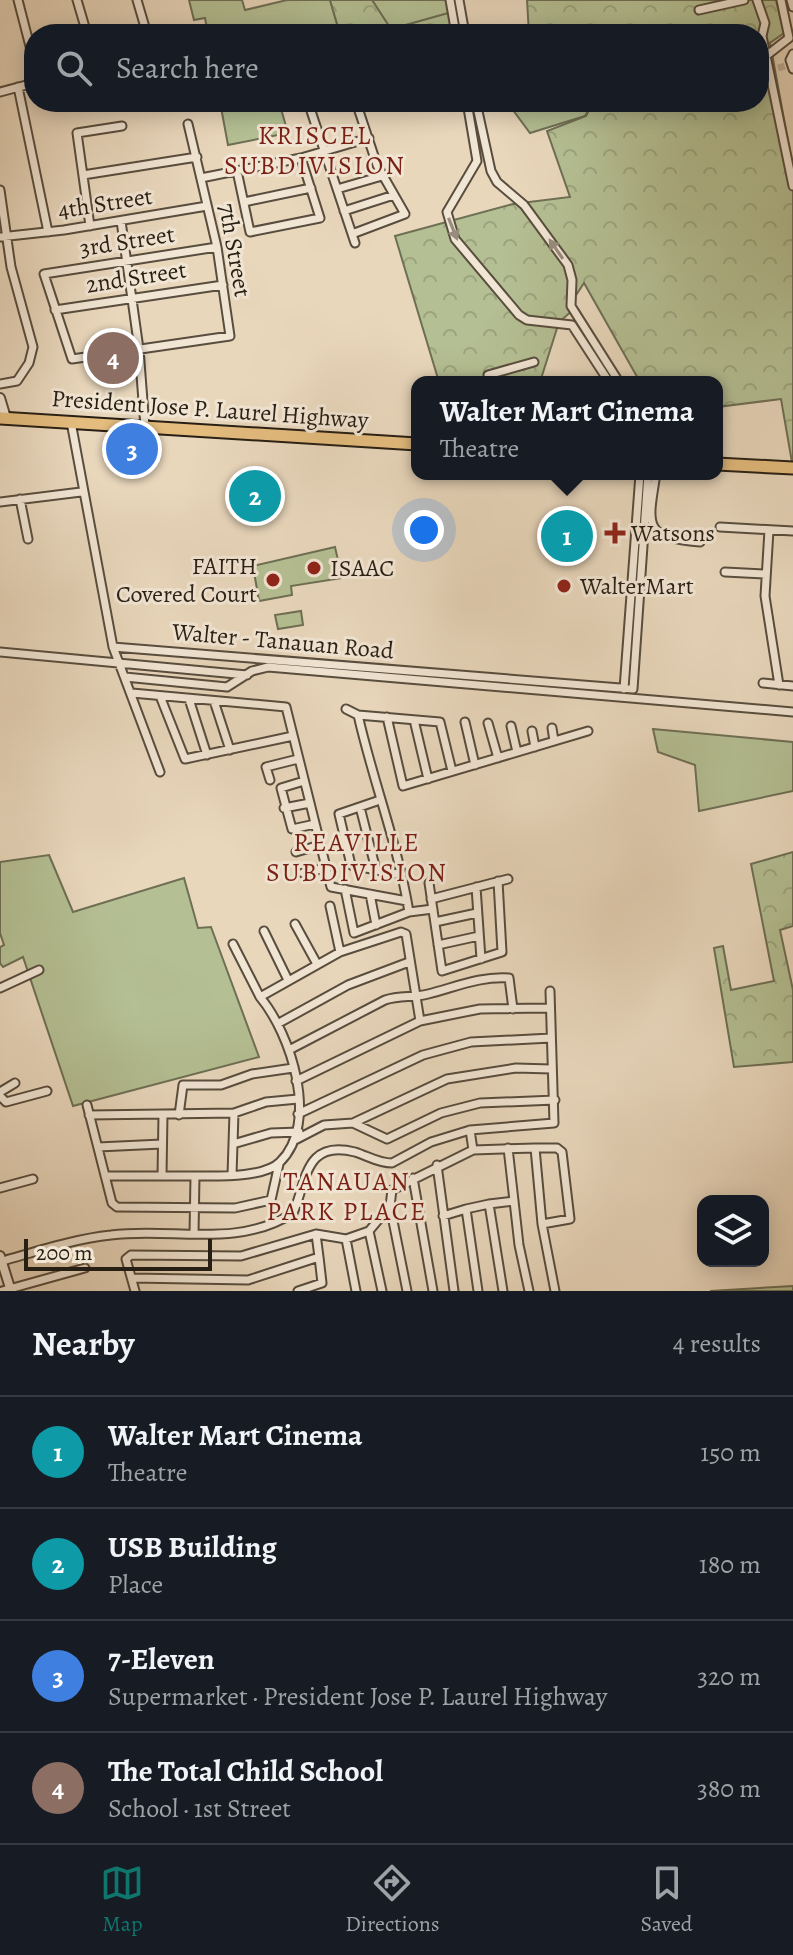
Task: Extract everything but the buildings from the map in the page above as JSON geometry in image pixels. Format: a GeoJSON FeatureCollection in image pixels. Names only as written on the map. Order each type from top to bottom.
{"type":"FeatureCollection","features":[{"type":"Feature","properties":{"kind":"highway","name":"President Jose P. Laurel Highway"},"geometry":{"type":"LineString","coordinates":[[3,418],[411,444]]}},
{"type":"Feature","properties":{"kind":"highway"},"geometry":{"type":"LineString","coordinates":[[723,464],[793,468]]}},
{"type":"Feature","properties":{"kind":"street"},"geometry":{"type":"LineString","coordinates":[[18,0],[24,24]]}},
{"type":"Feature","properties":{"kind":"street"},"geometry":{"type":"LineString","coordinates":[[77,0],[84,24]]}},
{"type":"Feature","properties":{"kind":"street"},"geometry":{"type":"LineString","coordinates":[[137,0],[144,24]]}},
{"type":"Feature","properties":{"kind":"street"},"geometry":{"type":"LineString","coordinates":[[450,0],[454,24]]}},
{"type":"Feature","properties":{"kind":"street"},"geometry":{"type":"LineString","coordinates":[[459,0],[463,24]]}},
{"type":"Feature","properties":{"kind":"street"},"geometry":{"type":"LineString","coordinates":[[757,0],[765,24]]}},
{"type":"Feature","properties":{"kind":"street"},"geometry":{"type":"LineString","coordinates":[[769,54],[789,38],[781,0]]}},
{"type":"Feature","properties":{"kind":"street"},"geometry":{"type":"LineString","coordinates":[[791,0],[793,7]]}},
{"type":"Feature","properties":{"kind":"street"},"geometry":{"type":"LineString","coordinates":[[699,10],[739,1]]}},
{"type":"Feature","properties":{"kind":"street"},"geometry":{"type":"LineString","coordinates":[[793,54],[783,68],[793,186]]}},
{"type":"Feature","properties":{"kind":"street"},"geometry":{"type":"LineString","coordinates":[[0,92],[24,86]]}},
{"type":"Feature","properties":{"kind":"street"},"geometry":{"type":"LineString","coordinates":[[18,87],[48,232]]}},
{"type":"Feature","properties":{"kind":"street"},"geometry":{"type":"LineString","coordinates":[[311,112],[355,243]]}},
{"type":"Feature","properties":{"kind":"street"},"geometry":{"type":"LineString","coordinates":[[352,234],[405,214],[382,176],[360,112]]}},
{"type":"Feature","properties":{"kind":"street"},"geometry":{"type":"LineString","coordinates":[[470,112],[482,160],[497,182],[524,205],[568,265],[572,280],[571,306],[576,323],[606,376]]}},
{"type":"Feature","properties":{"kind":"street"},"geometry":{"type":"LineString","coordinates":[[477,112],[482,160],[447,212],[455,239],[519,315],[527,320],[576,323]]}},
{"type":"Feature","properties":{"kind":"street","name":"7th Street"},"geometry":{"type":"LineString","coordinates":[[139,349],[230,336],[217,247],[188,124]]}},
{"type":"Feature","properties":{"kind":"street"},"geometry":{"type":"LineString","coordinates":[[90,226],[77,133],[122,126]]}},
{"type":"Feature","properties":{"kind":"street"},"geometry":{"type":"LineString","coordinates":[[201,178],[301,158],[369,138]]}},
{"type":"Feature","properties":{"kind":"street"},"geometry":{"type":"LineString","coordinates":[[83,175],[197,157]]}},
{"type":"Feature","properties":{"kind":"street"},"geometry":{"type":"LineString","coordinates":[[237,171],[250,232],[320,218],[301,158]]}},
{"type":"Feature","properties":{"kind":"street"},"geometry":{"type":"LineString","coordinates":[[337,189],[382,176]]}},
{"type":"Feature","properties":{"kind":"street"},"geometry":{"type":"LineString","coordinates":[[244,202],[311,188]]}},
{"type":"Feature","properties":{"kind":"street"},"geometry":{"type":"LineString","coordinates":[[0,190],[4,236],[33,347],[29,363],[17,381],[0,384]]}},
{"type":"Feature","properties":{"kind":"street"},"geometry":{"type":"LineString","coordinates":[[344,211],[394,195]]}},
{"type":"Feature","properties":{"kind":"street","name":"4th Street"},"geometry":{"type":"LineString","coordinates":[[4,236],[90,226],[207,206]]}},
{"type":"Feature","properties":{"kind":"street"},"geometry":{"type":"LineString","coordinates":[[121,221],[139,349],[145,427]]}},
{"type":"Feature","properties":{"kind":"street","name":"3rd Street"},"geometry":{"type":"LineString","coordinates":[[55,310],[44,274],[217,247]]}},
{"type":"Feature","properties":{"kind":"street","name":"2nd Street"},"geometry":{"type":"LineString","coordinates":[[55,310],[223,285]]}},
{"type":"Feature","properties":{"kind":"street"},"geometry":{"type":"LineString","coordinates":[[55,310],[72,359],[139,349]]}},
{"type":"Feature","properties":{"kind":"street"},"geometry":{"type":"LineString","coordinates":[[576,323],[615,376]]}},
{"type":"Feature","properties":{"kind":"street"},"geometry":{"type":"LineString","coordinates":[[488,376],[534,362]]}},
{"type":"Feature","properties":{"kind":"street"},"geometry":{"type":"LineString","coordinates":[[0,398],[3,418]]}},
{"type":"Feature","properties":{"kind":"street"},"geometry":{"type":"LineString","coordinates":[[71,422],[81,492],[113,647],[160,772]]}},
{"type":"Feature","properties":{"kind":"street"},"geometry":{"type":"LineString","coordinates":[[640,480],[624,689],[633,689],[648,480]]}},
{"type":"Feature","properties":{"kind":"street"},"geometry":{"type":"LineString","coordinates":[[655,480],[652,507],[654,530],[659,536],[700,542]]}},
{"type":"Feature","properties":{"kind":"street"},"geometry":{"type":"LineString","coordinates":[[0,502],[81,492]]}},
{"type":"Feature","properties":{"kind":"street"},"geometry":{"type":"LineString","coordinates":[[20,499],[28,539]]}},
{"type":"Feature","properties":{"kind":"street"},"geometry":{"type":"LineString","coordinates":[[720,527],[793,531]]}},
{"type":"Feature","properties":{"kind":"street"},"geometry":{"type":"LineString","coordinates":[[769,530],[765,596],[779,685]]}},
{"type":"Feature","properties":{"kind":"street"},"geometry":{"type":"LineString","coordinates":[[725,572],[766,574]]}},
{"type":"Feature","properties":{"kind":"street","name":"Walter - Tanauan Road"},"geometry":{"type":"LineString","coordinates":[[113,647],[624,689]]}},
{"type":"Feature","properties":{"kind":"street"},"geometry":{"type":"LineString","coordinates":[[0,652],[247,675]]}},
{"type":"Feature","properties":{"kind":"street"},"geometry":{"type":"LineString","coordinates":[[125,677],[227,687],[268,667],[793,712]]}},
{"type":"Feature","properties":{"kind":"street"},"geometry":{"type":"LineString","coordinates":[[763,683],[793,686]]}},
{"type":"Feature","properties":{"kind":"street"},"geometry":{"type":"LineString","coordinates":[[132,693],[286,707],[331,887],[407,901]]}},
{"type":"Feature","properties":{"kind":"street"},"geometry":{"type":"LineString","coordinates":[[160,696],[185,759],[293,736]]}},
{"type":"Feature","properties":{"kind":"street"},"geometry":{"type":"LineString","coordinates":[[189,699],[207,755]]}},
{"type":"Feature","properties":{"kind":"street"},"geometry":{"type":"LineString","coordinates":[[214,701],[230,750]]}},
{"type":"Feature","properties":{"kind":"street"},"geometry":{"type":"LineString","coordinates":[[346,709],[358,715],[440,722],[452,771]]}},
{"type":"Feature","properties":{"kind":"street"},"geometry":{"type":"LineString","coordinates":[[358,715],[402,875],[409,912]]}},
{"type":"Feature","properties":{"kind":"street"},"geometry":{"type":"LineString","coordinates":[[387,717],[403,786],[588,731]]}},
{"type":"Feature","properties":{"kind":"street"},"geometry":{"type":"LineString","coordinates":[[414,720],[428,779]]}},
{"type":"Feature","properties":{"kind":"street"},"geometry":{"type":"LineString","coordinates":[[465,722],[475,765]]}},
{"type":"Feature","properties":{"kind":"street"},"geometry":{"type":"LineString","coordinates":[[488,723],[498,758]]}},
{"type":"Feature","properties":{"kind":"street"},"geometry":{"type":"LineString","coordinates":[[511,726],[517,752]]}},
{"type":"Feature","properties":{"kind":"street"},"geometry":{"type":"LineString","coordinates":[[552,728],[554,741]]}},
{"type":"Feature","properties":{"kind":"street"},"geometry":{"type":"LineString","coordinates":[[532,731],[535,747]]}},
{"type":"Feature","properties":{"kind":"street"},"geometry":{"type":"LineString","coordinates":[[270,780],[266,767],[298,759]]}},
{"type":"Feature","properties":{"kind":"street"},"geometry":{"type":"LineString","coordinates":[[304,781],[281,788],[284,808],[292,829],[315,824]]}},
{"type":"Feature","properties":{"kind":"street"},"geometry":{"type":"LineString","coordinates":[[380,800],[339,814],[351,865],[402,875]]}},
{"type":"Feature","properties":{"kind":"street"},"geometry":{"type":"LineString","coordinates":[[284,808],[310,803]]}},
{"type":"Feature","properties":{"kind":"street"},"geometry":{"type":"LineString","coordinates":[[360,807],[376,870]]}},
{"type":"Feature","properties":{"kind":"street"},"geometry":{"type":"LineString","coordinates":[[296,852],[320,845]]}},
{"type":"Feature","properties":{"kind":"street"},"geometry":{"type":"LineString","coordinates":[[303,873],[326,868]]}},
{"type":"Feature","properties":{"kind":"street"},"geometry":{"type":"LineString","coordinates":[[431,899],[508,879]]}},
{"type":"Feature","properties":{"kind":"street"},"geometry":{"type":"LineString","coordinates":[[429,883],[442,971],[502,952],[498,881]]}},
{"type":"Feature","properties":{"kind":"street"},"geometry":{"type":"LineString","coordinates":[[476,887],[481,959]]}},
{"type":"Feature","properties":{"kind":"street"},"geometry":{"type":"LineString","coordinates":[[345,889],[354,933],[409,912],[433,909]]}},
{"type":"Feature","properties":{"kind":"street"},"geometry":{"type":"LineString","coordinates":[[370,894],[376,925]]}},
{"type":"Feature","properties":{"kind":"street"},"geometry":{"type":"LineString","coordinates":[[330,906],[340,952]]}},
{"type":"Feature","properties":{"kind":"street"},"geometry":{"type":"LineString","coordinates":[[435,922],[477,913]]}},
{"type":"Feature","properties":{"kind":"street"},"geometry":{"type":"LineString","coordinates":[[295,924],[317,964]]}},
{"type":"Feature","properties":{"kind":"street"},"geometry":{"type":"LineString","coordinates":[[264,931],[288,980]]}},
{"type":"Feature","properties":{"kind":"street"},"geometry":{"type":"LineString","coordinates":[[260,997],[340,952],[401,932],[406,934],[420,1021]]}},
{"type":"Feature","properties":{"kind":"street"},"geometry":{"type":"LineString","coordinates":[[438,945],[479,936]]}},
{"type":"Feature","properties":{"kind":"street"},"geometry":{"type":"LineString","coordinates":[[87,1105],[112,1203],[117,1207],[235,1208],[271,1200],[279,1164],[298,1136],[296,1081],[279,1023],[260,997],[233,944]]}},
{"type":"Feature","properties":{"kind":"street"},"geometry":{"type":"LineString","coordinates":[[279,1023],[348,985],[409,962]]}},
{"type":"Feature","properties":{"kind":"street"},"geometry":{"type":"LineString","coordinates":[[0,988],[39,970]]}},
{"type":"Feature","properties":{"kind":"street"},"geometry":{"type":"LineString","coordinates":[[289,1050],[385,1000],[414,996],[468,981],[507,977],[513,1009]]}},
{"type":"Feature","properties":{"kind":"street"},"geometry":{"type":"LineString","coordinates":[[85,1268],[8,1290],[1,1258],[111,1234],[231,1235],[278,1223],[293,1213],[304,1175],[311,1162],[325,1153],[341,1150],[392,1163],[431,1142],[470,1130],[554,1123],[550,991]]}},
{"type":"Feature","properties":{"kind":"street"},"geometry":{"type":"LineString","coordinates":[[296,1081],[420,1021],[453,1013],[550,1008]]}},
{"type":"Feature","properties":{"kind":"street"},"geometry":{"type":"LineString","coordinates":[[298,1114],[423,1055],[471,1042],[551,1038]]}},
{"type":"Feature","properties":{"kind":"street"},"geometry":{"type":"LineString","coordinates":[[179,1115],[183,1085],[221,1085],[252,1074],[293,1068]]}},
{"type":"Feature","properties":{"kind":"street"},"geometry":{"type":"LineString","coordinates":[[233,1144],[271,1133],[298,1136],[324,1125],[353,1123],[447,1079],[516,1068],[551,1069]]}},
{"type":"Feature","properties":{"kind":"street"},"geometry":{"type":"LineString","coordinates":[[2,1099],[15,1083]]}},
{"type":"Feature","properties":{"kind":"street"},"geometry":{"type":"LineString","coordinates":[[2,1099],[47,1091]]}},
{"type":"Feature","properties":{"kind":"street"},"geometry":{"type":"LineString","coordinates":[[89,1115],[234,1113],[266,1102],[298,1099]]}},
{"type":"Feature","properties":{"kind":"street"},"geometry":{"type":"LineString","coordinates":[[353,1123],[387,1139],[441,1113],[480,1103],[555,1100]]}},
{"type":"Feature","properties":{"kind":"street"},"geometry":{"type":"LineString","coordinates":[[232,1175],[234,1113]]}},
{"type":"Feature","properties":{"kind":"street"},"geometry":{"type":"LineString","coordinates":[[162,1176],[163,1114]]}},
{"type":"Feature","properties":{"kind":"street"},"geometry":{"type":"LineString","coordinates":[[470,1130],[473,1150]]}},
{"type":"Feature","properties":{"kind":"street"},"geometry":{"type":"LineString","coordinates":[[98,1147],[162,1144]]}},
{"type":"Feature","properties":{"kind":"street"},"geometry":{"type":"LineString","coordinates":[[508,1148],[529,1291]]}},
{"type":"Feature","properties":{"kind":"street"},"geometry":{"type":"LineString","coordinates":[[535,1148],[542,1224],[555,1291]]}},
{"type":"Feature","properties":{"kind":"street"},"geometry":{"type":"LineString","coordinates":[[407,1291],[390,1206],[392,1190],[437,1165],[473,1150],[557,1148],[562,1152],[570,1219],[542,1224]]}},
{"type":"Feature","properties":{"kind":"street"},"geometry":{"type":"LineString","coordinates":[[105,1176],[249,1174],[279,1164]]}},
{"type":"Feature","properties":{"kind":"street"},"geometry":{"type":"LineString","coordinates":[[437,1165],[454,1291]]}},
{"type":"Feature","properties":{"kind":"street"},"geometry":{"type":"LineString","coordinates":[[194,1234],[195,1176]]}},
{"type":"Feature","properties":{"kind":"street"},"geometry":{"type":"LineString","coordinates":[[413,1178],[433,1291]]}},
{"type":"Feature","properties":{"kind":"street"},"geometry":{"type":"LineString","coordinates":[[0,1188],[33,1179]]}},
{"type":"Feature","properties":{"kind":"street"},"geometry":{"type":"LineString","coordinates":[[443,1216],[514,1201]]}},
{"type":"Feature","properties":{"kind":"street"},"geometry":{"type":"LineString","coordinates":[[489,1204],[503,1291]]}},
{"type":"Feature","properties":{"kind":"street"},"geometry":{"type":"LineString","coordinates":[[135,1291],[126,1259],[131,1255],[241,1256],[316,1234],[346,1239],[369,1231],[390,1206]]}},
{"type":"Feature","properties":{"kind":"street"},"geometry":{"type":"LineString","coordinates":[[466,1209],[478,1291]]}},
{"type":"Feature","properties":{"kind":"street"},"geometry":{"type":"LineString","coordinates":[[369,1231],[382,1291]]}},
{"type":"Feature","properties":{"kind":"street"},"geometry":{"type":"LineString","coordinates":[[298,1291],[323,1287],[316,1234]]}},
{"type":"Feature","properties":{"kind":"street"},"geometry":{"type":"LineString","coordinates":[[346,1239],[356,1291]]}},
{"type":"Feature","properties":{"kind":"street"},"geometry":{"type":"LineString","coordinates":[[132,1278],[248,1280],[319,1257]]}},
{"type":"Feature","properties":{"kind":"green space"},"geometry":{"type":"Polygon","coordinates":[[[189,0],[242,0],[245,10],[287,0],[330,0],[337,24],[206,24],[205,18],[194,20],[189,0]]]}},
{"type":"Feature","properties":{"kind":"green space"},"geometry":{"type":"Polygon","coordinates":[[[330,0],[372,0],[388,24],[337,24],[330,0]]]}},
{"type":"Feature","properties":{"kind":"green space"},"geometry":{"type":"Polygon","coordinates":[[[372,0],[450,0],[452,12],[411,24],[387,24],[372,0]]]}},
{"type":"Feature","properties":{"kind":"green space"},"geometry":{"type":"Polygon","coordinates":[[[527,0],[776,0],[784,33],[770,43],[793,168],[793,468],[781,399],[723,406],[723,376],[637,376],[584,283],[571,303],[573,310],[559,322],[542,376],[437,376],[395,236],[513,204],[570,197],[547,131],[586,116],[588,112],[769,112],[769,24],[528,24],[527,0]]]}},
{"type":"Feature","properties":{"kind":"green space"},"geometry":{"type":"Polygon","coordinates":[[[452,12],[454,24],[409,24],[452,12]]]}},
{"type":"Feature","properties":{"kind":"green space"},"geometry":{"type":"Polygon","coordinates":[[[222,112],[282,112],[288,133],[228,145],[222,112]]]}},
{"type":"Feature","properties":{"kind":"green space"},"geometry":{"type":"Polygon","coordinates":[[[514,112],[587,112],[585,116],[530,133],[514,112]]]}},
{"type":"Feature","properties":{"kind":"green space"},"geometry":{"type":"Polygon","coordinates":[[[335,547],[342,578],[291,586],[292,595],[259,601],[253,566],[335,547]]]}},
{"type":"Feature","properties":{"kind":"green space"},"geometry":{"type":"Polygon","coordinates":[[[301,611],[303,625],[278,629],[275,615],[301,611]]]}},
{"type":"Feature","properties":{"kind":"green space"},"geometry":{"type":"Polygon","coordinates":[[[653,729],[793,742],[793,791],[699,811],[695,765],[658,752],[653,729]]]}},
{"type":"Feature","properties":{"kind":"green space"},"geometry":{"type":"Polygon","coordinates":[[[793,852],[793,926],[780,930],[793,990],[793,1062],[734,1067],[714,948],[723,946],[731,990],[774,981],[751,864],[793,852]]]}},
{"type":"Feature","properties":{"kind":"green space"},"geometry":{"type":"Polygon","coordinates":[[[49,855],[73,912],[184,878],[198,928],[211,927],[259,1057],[73,1106],[23,957],[3,967],[0,963],[0,947],[4,945],[0,933],[0,862],[49,855]]]}},
{"type":"Feature","properties":{"kind":"green space"},"geometry":{"type":"Polygon","coordinates":[[[793,1286],[793,1291],[710,1291],[793,1286]]]}},
{"type":"Feature","properties":{"kind":"tunnel"},"geometry":{"type":"LineString","coordinates":[[778,68],[785,66]]}},
{"type":"Feature","properties":{"kind":"place","name":"The Total Child School"},"geometry":{"type":"Point","coordinates":[113,358]}},
{"type":"Feature","properties":{"kind":"place","name":"7-Eleven"},"geometry":{"type":"Point","coordinates":[132,449]}},
{"type":"Feature","properties":{"kind":"place","name":"USB Building"},"geometry":{"type":"Point","coordinates":[255,496]}},
{"type":"Feature","properties":{"kind":"place","name":"Watsons"},"geometry":{"type":"Point","coordinates":[615,533]}},
{"type":"Feature","properties":{"kind":"place","name":"Walter Mart Cinema"},"geometry":{"type":"Point","coordinates":[567,536]}},
{"type":"Feature","properties":{"kind":"place","name":"ISAAC"},"geometry":{"type":"Point","coordinates":[314,568]}},
{"type":"Feature","properties":{"kind":"place","name":"FAITH Covered Court"},"geometry":{"type":"Point","coordinates":[273,580]}},
{"type":"Feature","properties":{"kind":"place","name":"WalterMart"},"geometry":{"type":"Point","coordinates":[564,586]}},
{"type":"Feature","properties":{"kind":"district","name":"KRISCEL SUBDIVISION"},"geometry":{"type":"Point","coordinates":[315,150]}},
{"type":"Feature","properties":{"kind":"district","name":"REAVILLE SUBDIVISION"},"geometry":{"type":"Point","coordinates":[357,857]}},
{"type":"Feature","properties":{"kind":"district","name":"TANAUAN PARK PLACE"},"geometry":{"type":"Point","coordinates":[347,1196]}}]}
